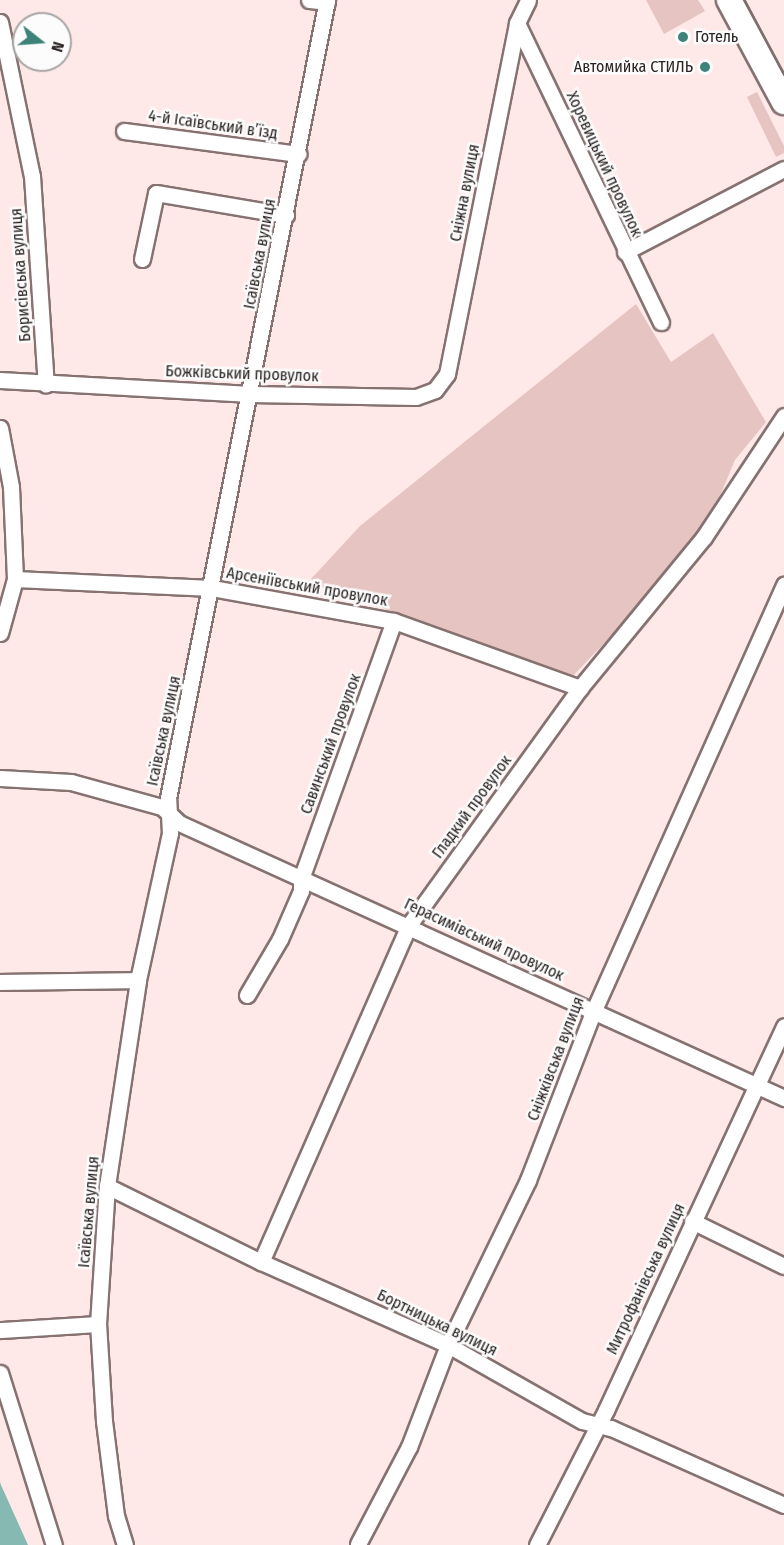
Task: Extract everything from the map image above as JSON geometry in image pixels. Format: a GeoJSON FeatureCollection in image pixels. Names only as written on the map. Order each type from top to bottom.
{"type":"FeatureCollection","features":[{"type":"Feature","properties":{"kind":"main road"},"geometry":{"type":"LineString","coordinates":[[729,0],[784,102]]}},
{"type":"Feature","properties":{"kind":"street"},"geometry":{"type":"LineString","coordinates":[[309,0],[327,1]]}},
{"type":"Feature","properties":{"kind":"street","name":"Сніжна вулиця"},"geometry":{"type":"LineString","coordinates":[[435,390],[447,374],[517,23],[528,0]]}},
{"type":"Feature","properties":{"kind":"street","name":"Ісаївська вулиця"},"geometry":{"type":"LineString","coordinates":[[125,1545],[116,1516],[104,1421],[98,1324],[107,1186],[138,980],[170,833],[168,798],[251,394],[327,1]]}},
{"type":"Feature","properties":{"kind":"street","name":"Борисівська вулиця"},"geometry":{"type":"LineString","coordinates":[[0,22],[32,176],[46,385]]}},
{"type":"Feature","properties":{"kind":"street","name":"Хоревицький провулок"},"geometry":{"type":"LineString","coordinates":[[517,23],[625,252],[661,322]]}},
{"type":"Feature","properties":{"kind":"street"},"geometry":{"type":"LineString","coordinates":[[510,57],[522,54],[534,60]]}},
{"type":"Feature","properties":{"kind":"street","name":"4-й Ісаївський в’їзд"},"geometry":{"type":"LineString","coordinates":[[124,131],[298,154]]}},
{"type":"Feature","properties":{"kind":"street","name":"Хоревицький провулок"},"geometry":{"type":"LineString","coordinates":[[625,252],[784,169]]}},
{"type":"Feature","properties":{"kind":"street"},"geometry":{"type":"LineString","coordinates":[[142,259],[156,193],[286,215]]}},
{"type":"Feature","properties":{"kind":"street","name":"Божківський провулок"},"geometry":{"type":"LineString","coordinates":[[0,380],[46,385],[251,394],[416,396],[435,390]]}},
{"type":"Feature","properties":{"kind":"street","name":"Гладкий провулок"},"geometry":{"type":"LineString","coordinates":[[261,1262],[409,925],[580,688],[704,537],[784,416]]}},
{"type":"Feature","properties":{"kind":"street"},"geometry":{"type":"LineString","coordinates":[[0,428],[10,487],[15,579],[0,633]]}},
{"type":"Feature","properties":{"kind":"street","name":"Арсеніївський провулок"},"geometry":{"type":"LineString","coordinates":[[15,579],[212,588],[394,621],[580,688]]}},
{"type":"Feature","properties":{"kind":"street","name":"Сніжківська вулиця"},"geometry":{"type":"LineString","coordinates":[[358,1544],[410,1447],[448,1345],[528,1180],[594,1010],[784,585]]}},
{"type":"Feature","properties":{"kind":"street","name":"Савинський провулок"},"geometry":{"type":"LineString","coordinates":[[247,995],[280,939],[301,891],[301,879],[394,621]]}},
{"type":"Feature","properties":{"kind":"street","name":"Герасимівський провулок"},"geometry":{"type":"LineString","coordinates":[[0,778],[71,782],[162,807],[179,824],[409,925],[784,1098]]}},
{"type":"Feature","properties":{"kind":"street"},"geometry":{"type":"LineString","coordinates":[[0,982],[138,980]]}},
{"type":"Feature","properties":{"kind":"street","name":"Митрофанівська вулиця"},"geometry":{"type":"LineString","coordinates":[[537,1545],[758,1085],[784,1026]]}},
{"type":"Feature","properties":{"kind":"street","name":"Бортницька вулиця"},"geometry":{"type":"LineString","coordinates":[[107,1186],[261,1262],[448,1345],[582,1421],[596,1424],[784,1505]]}},
{"type":"Feature","properties":{"kind":"street"},"geometry":{"type":"LineString","coordinates":[[692,1221],[784,1266]]}},
{"type":"Feature","properties":{"kind":"street"},"geometry":{"type":"LineString","coordinates":[[0,1330],[98,1324]]}},
{"type":"Feature","properties":{"kind":"street"},"geometry":{"type":"LineString","coordinates":[[0,1373],[54,1545]]}},
{"type":"Feature","properties":{"kind":"shaded area"},"geometry":{"type":"Polygon","coordinates":[[[646,0],[698,0],[705,11],[664,34],[646,0]]]}},
{"type":"Feature","properties":{"kind":"shaded area"},"geometry":{"type":"Polygon","coordinates":[[[757,92],[784,146],[784,153],[776,157],[747,97],[757,92]]]}},
{"type":"Feature","properties":{"kind":"shaded area"},"geometry":{"type":"Polygon","coordinates":[[[636,304],[671,362],[713,333],[766,422],[735,460],[709,522],[663,581],[571,678],[447,637],[363,599],[337,597],[311,579],[360,526],[636,304]]]}},
{"type":"Feature","properties":{"kind":"water"},"geometry":{"type":"Polygon","coordinates":[[[0,1482],[1,1485],[28,1545],[0,1545],[0,1482]]]}},
{"type":"Feature","properties":{"kind":"tram line"},"geometry":{"type":"LineString","coordinates":[[745,0],[784,74]]}},
{"type":"Feature","properties":{"kind":"place","name":"Готель"},"geometry":{"type":"Point","coordinates":[683,37]}},
{"type":"Feature","properties":{"kind":"place","name":"Автомийка СТИЛЬ"},"geometry":{"type":"Point","coordinates":[705,67]}}]}
